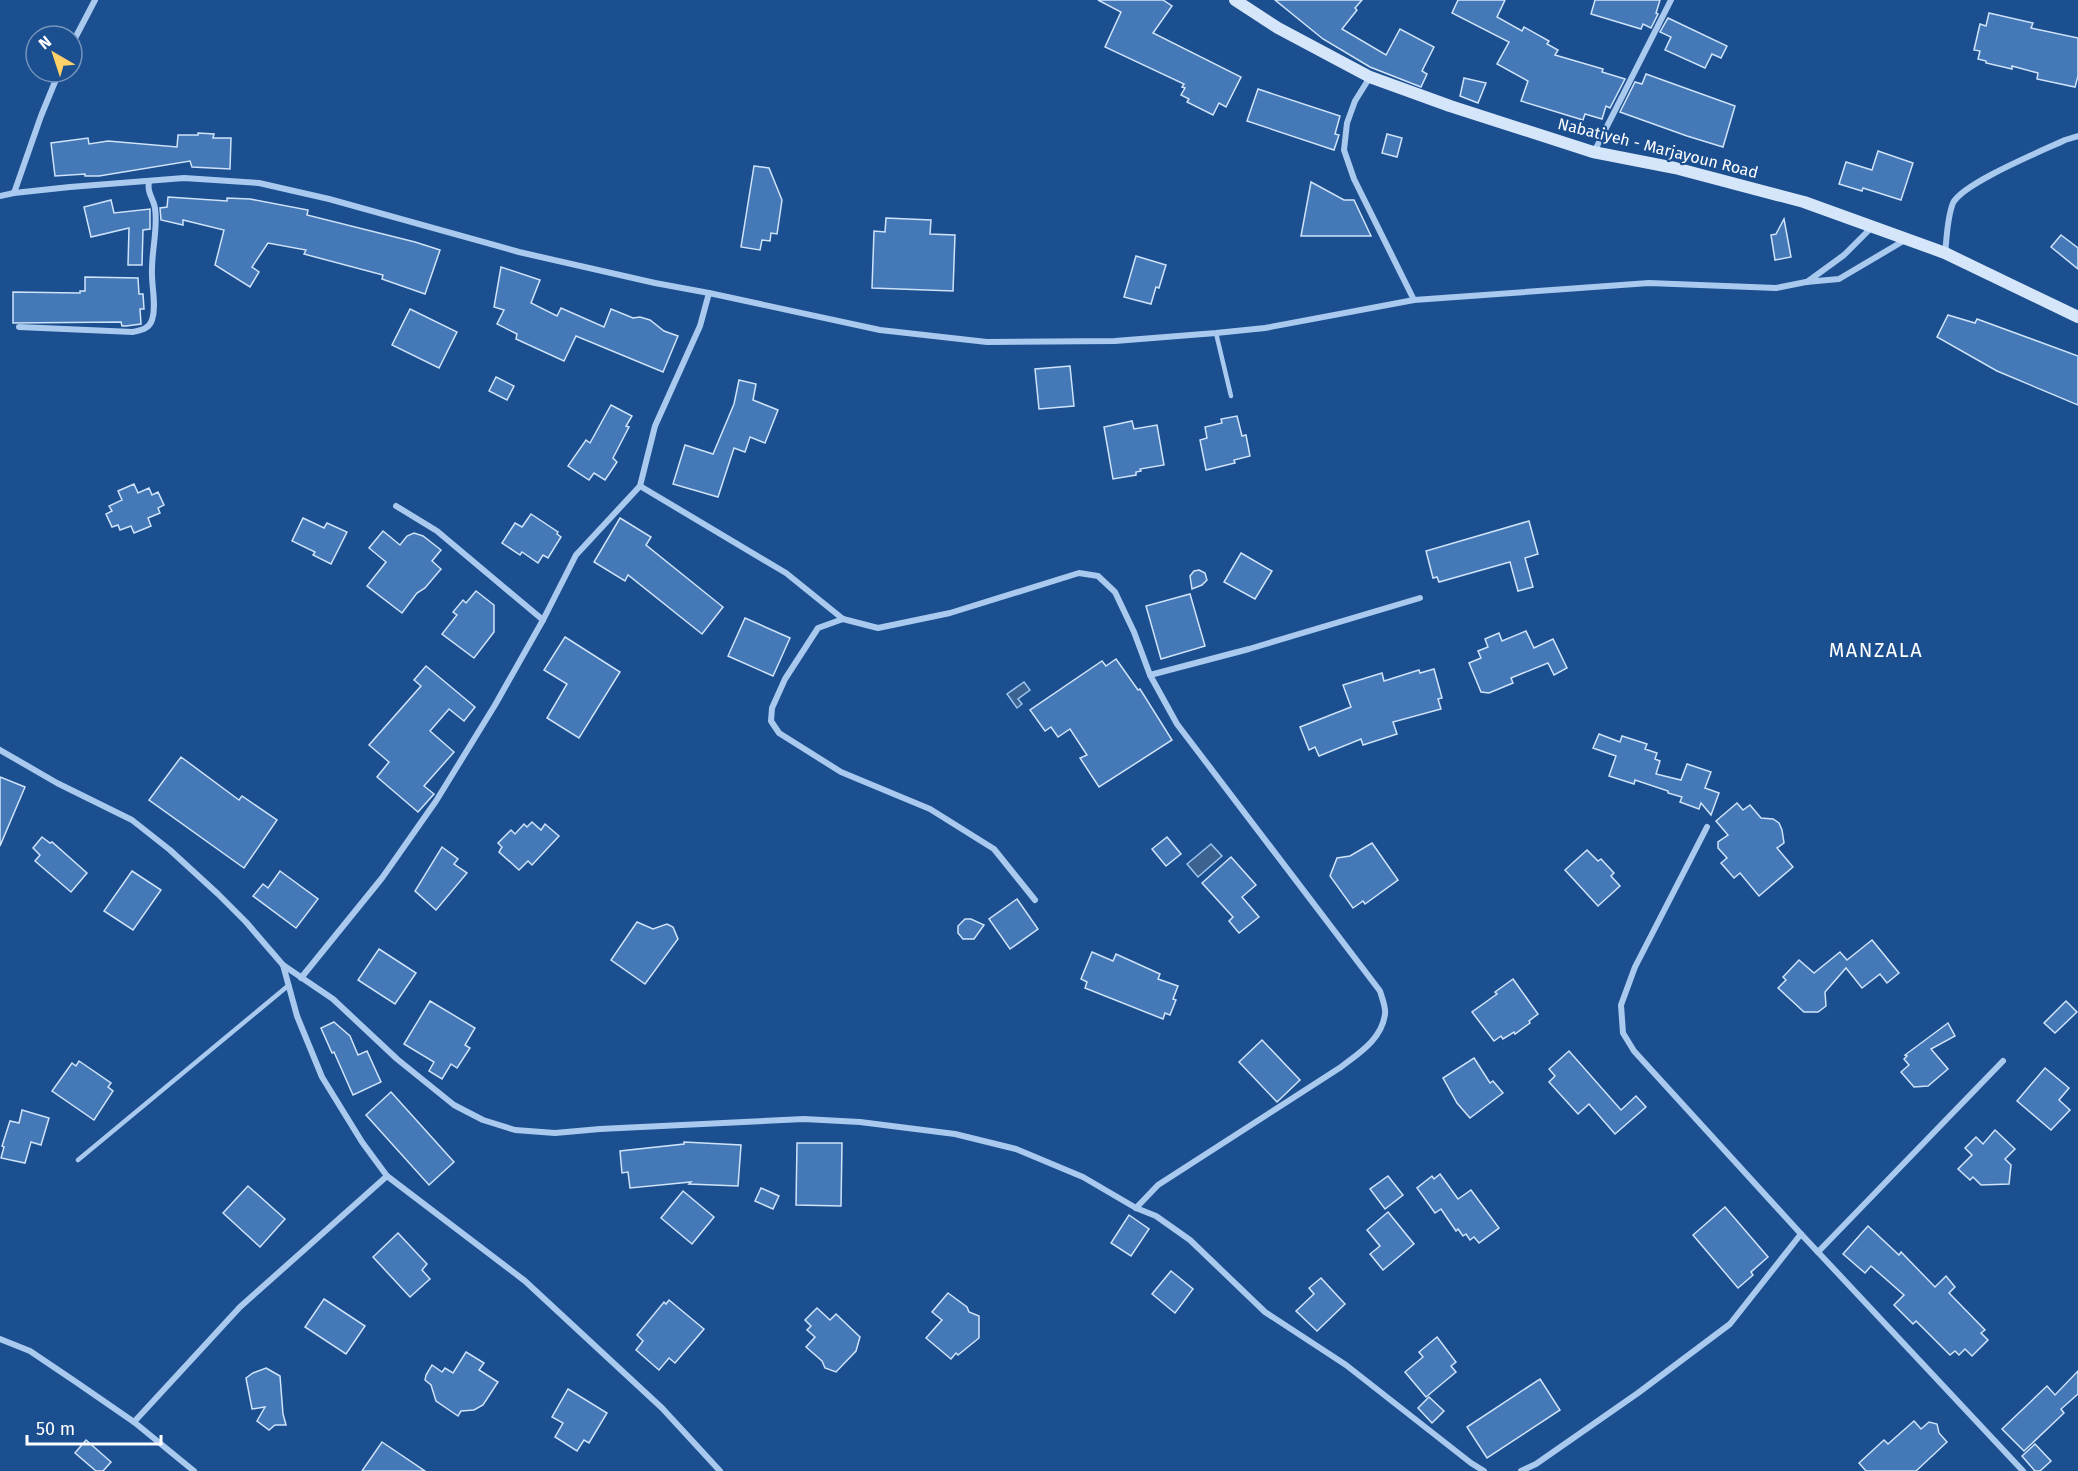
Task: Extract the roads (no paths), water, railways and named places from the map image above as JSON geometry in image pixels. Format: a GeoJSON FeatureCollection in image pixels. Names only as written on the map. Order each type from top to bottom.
{"type":"FeatureCollection","features":[{"type":"Feature","properties":{"kind":"main road","name":"Nabatiyeh - Marjayoun Road"},"geometry":{"type":"LineString","coordinates":[[1235,0],[1278,27],[1370,77],[1450,106],[1593,152],[1675,168],[1804,202],[1946,253],[2078,317]]}},
{"type":"Feature","properties":{"kind":"street"},"geometry":{"type":"LineString","coordinates":[[82,24],[95,0]]}},
{"type":"Feature","properties":{"kind":"street"},"geometry":{"type":"LineString","coordinates":[[1593,152],[1671,0]]}},
{"type":"Feature","properties":{"kind":"street"},"geometry":{"type":"LineString","coordinates":[[1370,77],[1355,101],[1347,123],[1344,150],[1358,188],[1414,300]]}},
{"type":"Feature","properties":{"kind":"street"},"geometry":{"type":"LineString","coordinates":[[14,193],[54,84]]}},
{"type":"Feature","properties":{"kind":"street"},"geometry":{"type":"LineString","coordinates":[[1946,253],[1954,201],[1969,187],[2065,140],[2078,136]]}},
{"type":"Feature","properties":{"kind":"street"},"geometry":{"type":"LineString","coordinates":[[0,196],[184,178],[259,183],[329,199],[519,252],[655,283],[880,330],[987,342],[1115,341],[1216,333],[1264,328],[1414,300],[1649,283],[1776,288],[1839,279],[1905,240]]}},
{"type":"Feature","properties":{"kind":"street"},"geometry":{"type":"LineString","coordinates":[[19,327],[133,332],[145,329],[151,323],[152,266],[156,231],[154,206],[147,190],[149,181]]}},
{"type":"Feature","properties":{"kind":"street"},"geometry":{"type":"LineString","coordinates":[[1806,282],[1844,255],[1873,227]]}},
{"type":"Feature","properties":{"kind":"street"},"geometry":{"type":"LineString","coordinates":[[301,978],[382,878],[429,810],[475,739],[543,620],[576,555],[640,486],[655,426],[700,326],[709,293]]}},
{"type":"Feature","properties":{"kind":"street"},"geometry":{"type":"LineString","coordinates":[[640,486],[786,573],[843,620],[878,628],[950,613],[1079,573],[1098,576],[1115,592],[1134,632],[1150,675],[1177,724],[1380,991],[1385,1012],[1380,1032],[1366,1048],[1341,1067],[1158,1185],[1136,1208]]}},
{"type":"Feature","properties":{"kind":"street"},"geometry":{"type":"LineString","coordinates":[[396,506],[437,531],[543,620]]}},
{"type":"Feature","properties":{"kind":"street"},"geometry":{"type":"LineString","coordinates":[[1150,675],[1249,649],[1420,598]]}},
{"type":"Feature","properties":{"kind":"street"},"geometry":{"type":"LineString","coordinates":[[843,620],[818,628],[785,680],[772,708],[771,721],[779,733],[842,772],[930,809],[994,849],[1035,900]]}},
{"type":"Feature","properties":{"kind":"street"},"geometry":{"type":"LineString","coordinates":[[0,750],[57,783],[132,820],[170,850],[218,894],[246,922],[282,965],[333,999],[397,1059],[454,1106],[483,1120],[515,1130],[555,1133],[622,1127],[804,1119],[860,1122],[955,1134],[1016,1149],[1083,1176],[1136,1208],[1156,1216],[1190,1240],[1265,1312],[1346,1365],[1484,1471]]}},
{"type":"Feature","properties":{"kind":"street"},"geometry":{"type":"LineString","coordinates":[[1707,827],[1635,967],[1621,1005],[1623,1033],[1634,1051],[1801,1234],[2023,1471]]}},
{"type":"Feature","properties":{"kind":"street"},"geometry":{"type":"LineString","coordinates":[[282,965],[297,1016],[322,1077],[362,1142],[387,1176],[525,1281],[662,1408],[720,1471]]}},
{"type":"Feature","properties":{"kind":"street"},"geometry":{"type":"LineString","coordinates":[[1818,1252],[2003,1061]]}},
{"type":"Feature","properties":{"kind":"street"},"geometry":{"type":"LineString","coordinates":[[134,1422],[240,1307],[387,1176]]}},
{"type":"Feature","properties":{"kind":"street"},"geometry":{"type":"LineString","coordinates":[[1521,1471],[1536,1464],[1629,1399],[1731,1323],[1801,1234]]}},
{"type":"Feature","properties":{"kind":"street"},"geometry":{"type":"LineString","coordinates":[[0,1339],[30,1351],[134,1422],[194,1471]]}},
{"type":"Feature","properties":{"kind":"lane"},"geometry":{"type":"LineString","coordinates":[[1216,333],[1231,396]]}},
{"type":"Feature","properties":{"kind":"lane"},"geometry":{"type":"LineString","coordinates":[[78,1160],[289,985]]}},
{"type":"Feature","properties":{"kind":"water"},"geometry":{"type":"Polygon","coordinates":[[[1024,682],[1030,690],[1018,699],[1022,704],[1017,708],[1007,694],[1024,682]]]}},
{"type":"Feature","properties":{"kind":"water"},"geometry":{"type":"Polygon","coordinates":[[[1211,844],[1222,856],[1198,877],[1187,864],[1211,844]]]}},
{"type":"Feature","properties":{"kind":"district","name":"MANZALA"},"geometry":{"type":"Point","coordinates":[1876,650]}}]}
